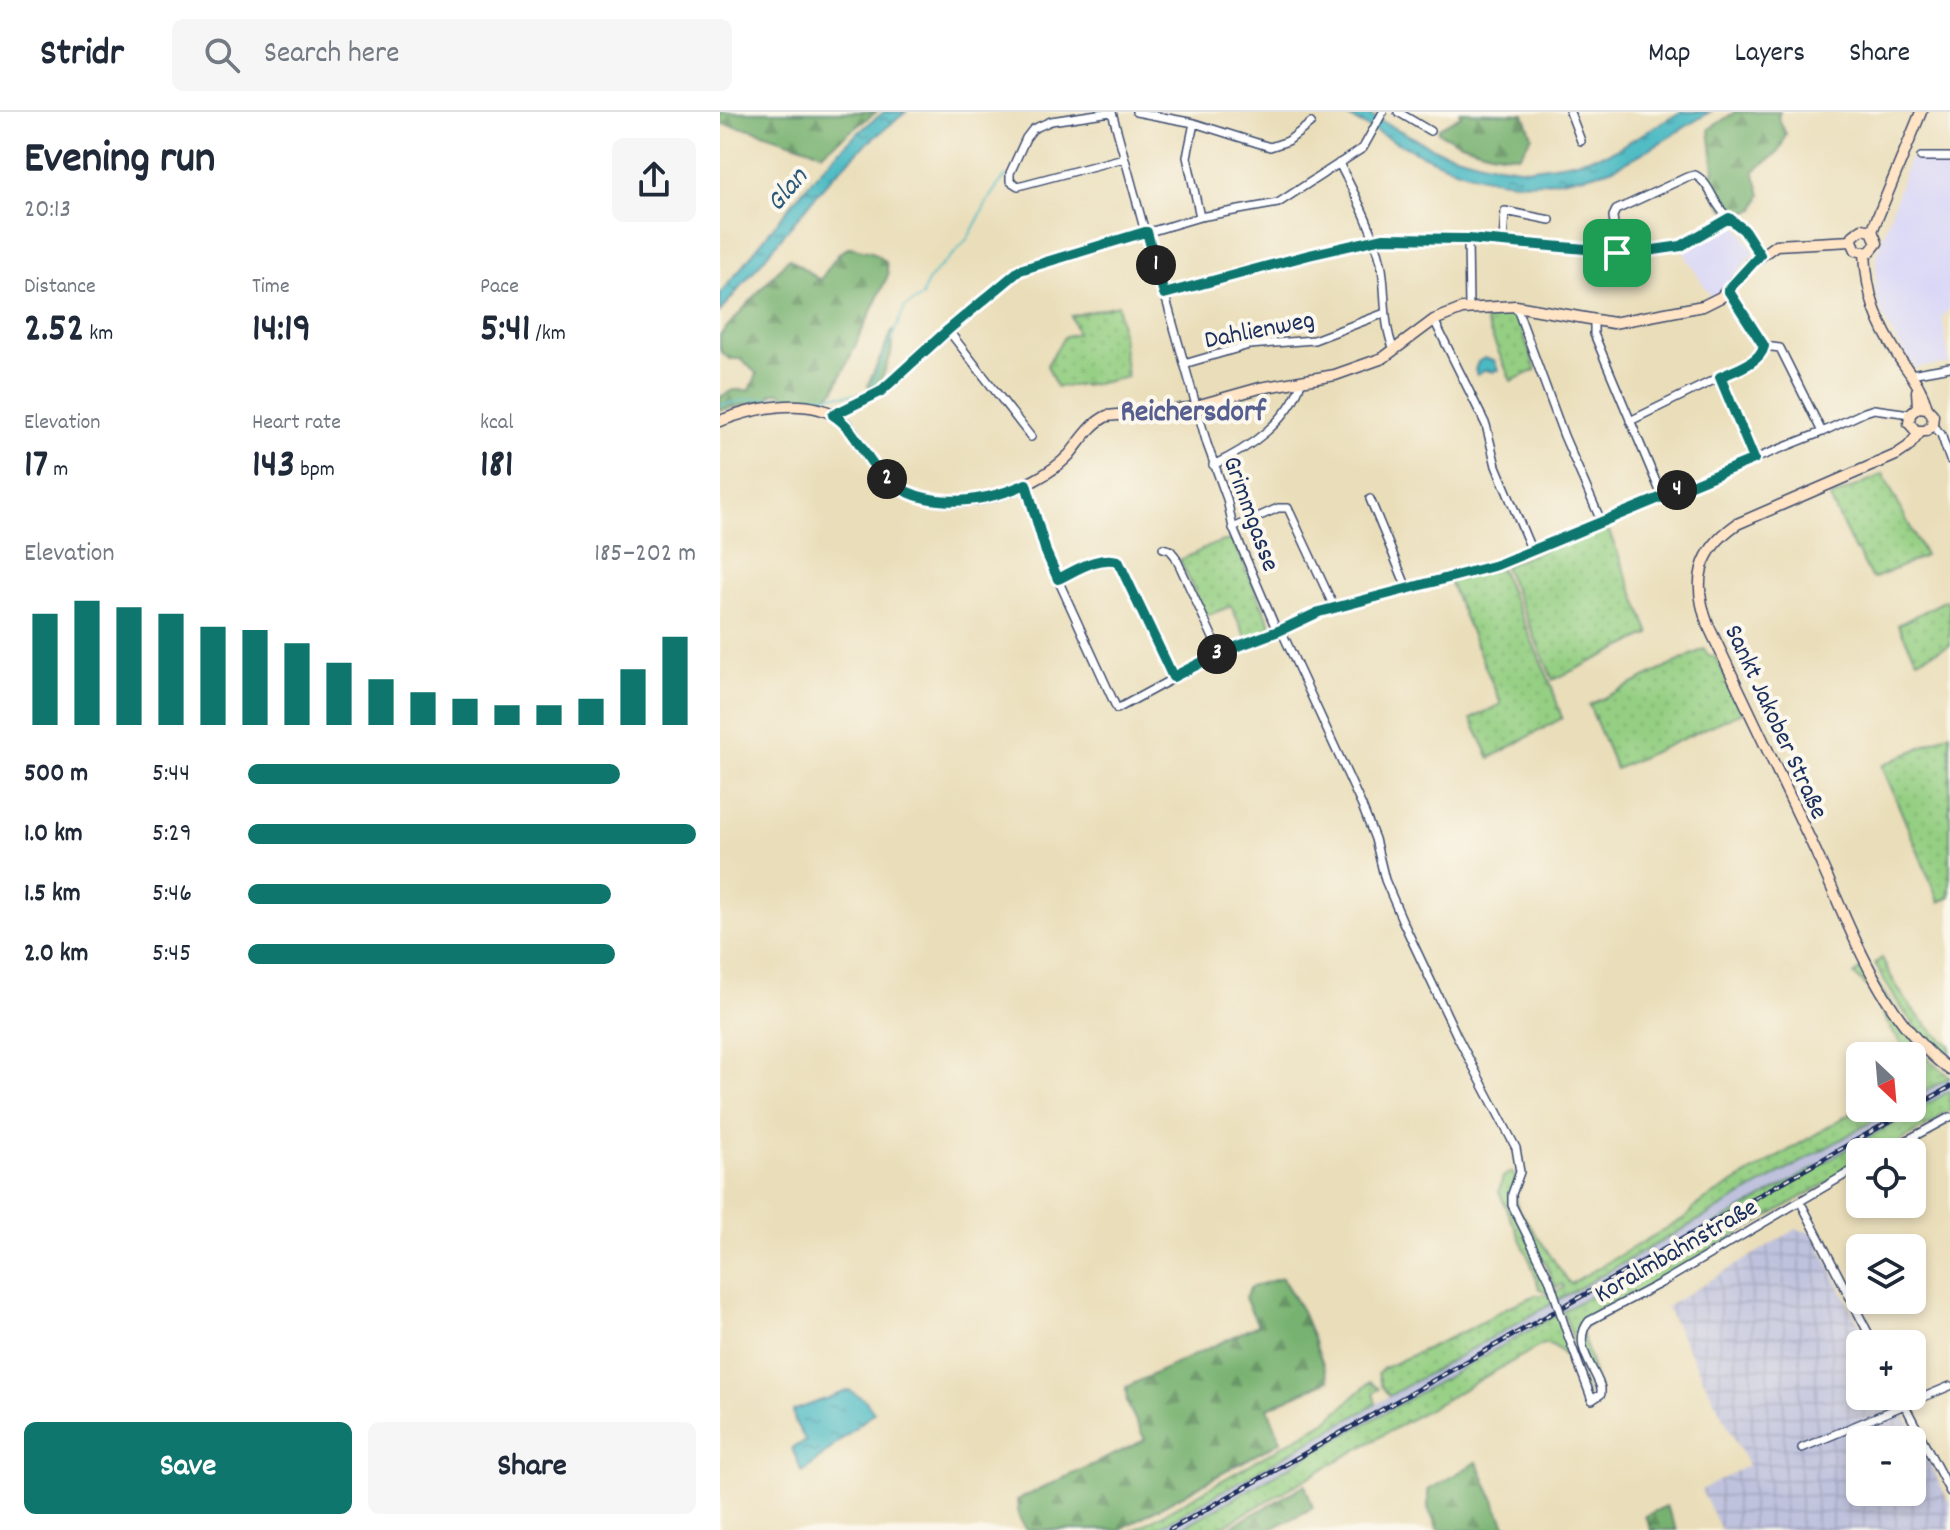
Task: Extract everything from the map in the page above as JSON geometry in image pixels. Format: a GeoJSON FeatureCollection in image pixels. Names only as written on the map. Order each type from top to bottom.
{"type":"FeatureCollection","features":[{"type":"Feature","properties":{"kind":"main road"},"geometry":{"type":"LineString","coordinates":[[1872,231],[1921,112]]}},
{"type":"Feature","properties":{"kind":"main road"},"geometry":{"type":"LineString","coordinates":[[1862,229],[1872,231],[1877,239],[1873,251],[1865,253],[1856,250],[1853,236],[1862,229]]}},
{"type":"Feature","properties":{"kind":"main road"},"geometry":{"type":"LineString","coordinates":[[720,421],[772,408],[808,407],[833,415],[852,431],[882,475],[898,487],[923,498],[943,501],[982,499],[1026,484],[1061,463],[1096,422],[1107,416],[1197,406],[1246,391],[1301,383],[1356,368],[1394,350],[1434,320],[1469,308],[1516,306],[1594,322],[1626,322],[1703,306],[1728,290],[1760,255],[1783,243],[1852,241]]}},
{"type":"Feature","properties":{"kind":"main road"},"geometry":{"type":"LineString","coordinates":[[1865,253],[1867,285],[1876,317],[1923,391],[1917,429]]}},
{"type":"Feature","properties":{"kind":"main road"},"geometry":{"type":"LineString","coordinates":[[1918,409],[1933,415],[1932,425]]}},
{"type":"Feature","properties":{"kind":"main road","name":"Sankt Jakober Straße"},"geometry":{"type":"LineString","coordinates":[[1932,425],[1917,429],[1883,460],[1750,517],[1724,533],[1704,561],[1699,582],[1708,625],[1868,963],[1899,1016],[1933,1057],[1950,1070]]}},
{"type":"Feature","properties":{"kind":"street","name":"Grimmgasse"},"geometry":{"type":"LineString","coordinates":[[1112,112],[1233,528],[1362,806],[1375,839],[1385,880],[1403,922],[1457,1036],[1516,1148],[1520,1172],[1512,1194],[1512,1205],[1550,1281],[1592,1400]]}},
{"type":"Feature","properties":{"kind":"street"},"geometry":{"type":"LineString","coordinates":[[1112,112],[1051,121],[1033,129],[1009,177],[1012,184],[1018,186],[1124,158]]}},
{"type":"Feature","properties":{"kind":"street"},"geometry":{"type":"LineString","coordinates":[[1136,112],[1194,123],[1270,147],[1288,141],[1311,123]]}},
{"type":"Feature","properties":{"kind":"street"},"geometry":{"type":"LineString","coordinates":[[833,415],[880,392],[1020,270],[1200,217],[1278,203],[1359,150],[1383,112]]}},
{"type":"Feature","properties":{"kind":"street"},"geometry":{"type":"LineString","coordinates":[[1398,112],[1430,131]]}},
{"type":"Feature","properties":{"kind":"street"},"geometry":{"type":"LineString","coordinates":[[1570,112],[1581,141]]}},
{"type":"Feature","properties":{"kind":"street"},"geometry":{"type":"LineString","coordinates":[[1194,123],[1187,157],[1200,217]]}},
{"type":"Feature","properties":{"kind":"street"},"geometry":{"type":"LineString","coordinates":[[1921,157],[1950,157]]}},
{"type":"Feature","properties":{"kind":"street"},"geometry":{"type":"LineString","coordinates":[[1339,163],[1374,240],[1382,268],[1388,337],[1394,350]]}},
{"type":"Feature","properties":{"kind":"street"},"geometry":{"type":"LineString","coordinates":[[1617,253],[1613,216],[1616,210],[1695,175],[1701,178],[1718,208],[1744,230],[1760,255]]}},
{"type":"Feature","properties":{"kind":"street"},"geometry":{"type":"LineString","coordinates":[[1503,241],[1505,211],[1550,220]]}},
{"type":"Feature","properties":{"kind":"street"},"geometry":{"type":"LineString","coordinates":[[1164,294],[1374,240],[1468,239],[1633,253],[1681,246],[1729,218]]}},
{"type":"Feature","properties":{"kind":"street"},"geometry":{"type":"LineString","coordinates":[[1468,239],[1466,282],[1469,308]]}},
{"type":"Feature","properties":{"kind":"street"},"geometry":{"type":"LineString","coordinates":[[1728,290],[1764,346]]}},
{"type":"Feature","properties":{"kind":"street"},"geometry":{"type":"LineString","coordinates":[[1516,306],[1564,436],[1601,521]]}},
{"type":"Feature","properties":{"kind":"street","name":"Dahlienweg"},"geometry":{"type":"LineString","coordinates":[[1184,364],[1255,344],[1314,340],[1385,313]]}},
{"type":"Feature","properties":{"kind":"street"},"geometry":{"type":"LineString","coordinates":[[1434,320],[1486,425],[1496,466],[1531,549]]}},
{"type":"Feature","properties":{"kind":"street"},"geometry":{"type":"LineString","coordinates":[[1594,322],[1594,334],[1662,496]]}},
{"type":"Feature","properties":{"kind":"street"},"geometry":{"type":"LineString","coordinates":[[948,330],[1031,437]]}},
{"type":"Feature","properties":{"kind":"street"},"geometry":{"type":"LineString","coordinates":[[1630,421],[1756,359],[1764,346]]}},
{"type":"Feature","properties":{"kind":"street"},"geometry":{"type":"LineString","coordinates":[[1764,346],[1780,348],[1822,432]]}},
{"type":"Feature","properties":{"kind":"street"},"geometry":{"type":"LineString","coordinates":[[1911,374],[1950,367]]}},
{"type":"Feature","properties":{"kind":"street"},"geometry":{"type":"LineString","coordinates":[[1720,377],[1754,459]]}},
{"type":"Feature","properties":{"kind":"street"},"geometry":{"type":"LineString","coordinates":[[1213,465],[1241,450],[1276,421],[1301,383]]}},
{"type":"Feature","properties":{"kind":"street"},"geometry":{"type":"LineString","coordinates":[[1026,484],[1046,552],[1117,709],[1220,653],[1334,607],[1497,565],[1874,409],[1918,409]]}},
{"type":"Feature","properties":{"kind":"street"},"geometry":{"type":"LineString","coordinates":[[1932,425],[1941,434],[1950,459]]}},
{"type":"Feature","properties":{"kind":"street"},"geometry":{"type":"LineString","coordinates":[[1370,499],[1407,588]]}},
{"type":"Feature","properties":{"kind":"street"},"geometry":{"type":"LineString","coordinates":[[1233,528],[1278,508],[1288,508],[1334,607]]}},
{"type":"Feature","properties":{"kind":"street"},"geometry":{"type":"LineString","coordinates":[[1163,548],[1175,556],[1220,653]]}},
{"type":"Feature","properties":{"kind":"street"},"geometry":{"type":"LineString","coordinates":[[1058,579],[1094,562],[1118,561],[1173,677]]}},
{"type":"Feature","properties":{"kind":"street"},"geometry":{"type":"LineString","coordinates":[[1911,1138],[1950,1117]]}},
{"type":"Feature","properties":{"kind":"street","name":"Koralmbahnstraße"},"geometry":{"type":"LineString","coordinates":[[1592,1400],[1599,1397],[1601,1391],[1583,1345],[1583,1332],[1589,1321],[1661,1283],[1846,1174]]}},
{"type":"Feature","properties":{"kind":"street"},"geometry":{"type":"LineString","coordinates":[[1803,1207],[1867,1330]]}},
{"type":"Feature","properties":{"kind":"street"},"geometry":{"type":"LineString","coordinates":[[1926,1396],[1950,1386]]}},
{"type":"Feature","properties":{"kind":"street"},"geometry":{"type":"LineString","coordinates":[[1802,1448],[1893,1410]]}},
{"type":"Feature","properties":{"kind":"street"},"geometry":{"type":"LineString","coordinates":[[1908,1410],[1950,1492]]}},
{"type":"Feature","properties":{"kind":"shaded area"},"geometry":{"type":"Polygon","coordinates":[[[1909,159],[1950,162],[1950,308],[1942,317],[1949,363],[1916,368],[1891,332],[1876,293],[1876,258],[1909,159]]]}},
{"type":"Feature","properties":{"kind":"shaded area"},"geometry":{"type":"Polygon","coordinates":[[[1731,221],[1754,252],[1722,290],[1711,297],[1683,251],[1731,221]]]}},
{"type":"Feature","properties":{"kind":"shaded area"},"geometry":{"type":"Polygon","coordinates":[[[1950,1077],[1950,1091],[1926,1105],[1926,1091],[1950,1077]]]}},
{"type":"Feature","properties":{"kind":"shaded area"},"geometry":{"type":"Polygon","coordinates":[[[1871,1122],[1895,1122],[1867,1138],[1846,1138],[1846,1150],[1178,1530],[1154,1530],[1871,1122]]]}},
{"type":"Feature","properties":{"kind":"shaded area"},"geometry":{"type":"Polygon","coordinates":[[[1796,1229],[1813,1233],[1846,1298],[1846,1314],[1854,1314],[1862,1330],[1846,1330],[1846,1410],[1902,1410],[1910,1426],[1846,1426],[1846,1506],[1926,1506],[1926,1457],[1950,1504],[1950,1530],[1721,1530],[1701,1490],[1748,1465],[1666,1307],[1796,1229]]]}},
{"type":"Feature","properties":{"kind":"green space"},"geometry":{"type":"Polygon","coordinates":[[[720,112],[876,112],[822,153],[751,129],[720,124],[720,112]]]}},
{"type":"Feature","properties":{"kind":"green space"},"geometry":{"type":"Polygon","coordinates":[[[1459,112],[1524,114],[1532,136],[1520,155],[1488,151],[1438,132],[1439,128],[1461,116],[1459,112]]]}},
{"type":"Feature","properties":{"kind":"green space"},"geometry":{"type":"Polygon","coordinates":[[[1735,112],[1780,112],[1778,117],[1786,134],[1779,152],[1754,171],[1761,195],[1755,209],[1737,217],[1722,207],[1706,176],[1714,171],[1709,129],[1735,112]]]}},
{"type":"Feature","properties":{"kind":"green space"},"geometry":{"type":"Polygon","coordinates":[[[850,247],[872,252],[886,262],[888,275],[834,391],[817,403],[788,400],[780,392],[772,394],[766,401],[720,410],[720,397],[733,390],[750,390],[757,374],[741,359],[729,359],[720,350],[720,335],[789,258],[820,280],[839,253],[850,247]]]}},
{"type":"Feature","properties":{"kind":"green space"},"geometry":{"type":"Polygon","coordinates":[[[1118,305],[1127,377],[1095,384],[1056,387],[1047,365],[1064,337],[1077,333],[1071,316],[1118,305]]]}},
{"type":"Feature","properties":{"kind":"green space"},"geometry":{"type":"Polygon","coordinates":[[[1481,311],[1515,311],[1536,370],[1511,381],[1481,311]]]}},
{"type":"Feature","properties":{"kind":"green space"},"geometry":{"type":"Polygon","coordinates":[[[893,330],[891,354],[878,389],[872,391],[868,385],[893,330]]]}},
{"type":"Feature","properties":{"kind":"green space"},"geometry":{"type":"Polygon","coordinates":[[[1883,474],[1925,556],[1875,578],[1871,577],[1855,551],[1830,498],[1883,474]]]}},
{"type":"Feature","properties":{"kind":"green space"},"geometry":{"type":"Polygon","coordinates":[[[1606,524],[1650,634],[1553,680],[1504,566],[1606,524]]]}},
{"type":"Feature","properties":{"kind":"green space"},"geometry":{"type":"Polygon","coordinates":[[[1233,540],[1271,625],[1270,631],[1247,639],[1231,606],[1206,616],[1180,560],[1233,540]]]}},
{"type":"Feature","properties":{"kind":"green space"},"geometry":{"type":"Polygon","coordinates":[[[1500,568],[1550,682],[1562,718],[1490,758],[1471,719],[1501,704],[1449,581],[1500,568]]]}},
{"type":"Feature","properties":{"kind":"green space"},"geometry":{"type":"Polygon","coordinates":[[[1946,600],[1950,607],[1950,645],[1917,660],[1898,625],[1946,600]]]}},
{"type":"Feature","properties":{"kind":"green space"},"geometry":{"type":"Polygon","coordinates":[[[1704,649],[1708,655],[1716,657],[1742,712],[1616,769],[1589,705],[1704,649]]]}},
{"type":"Feature","properties":{"kind":"green space"},"geometry":{"type":"Polygon","coordinates":[[[1950,733],[1950,897],[1939,902],[1882,766],[1950,733]]]}},
{"type":"Feature","properties":{"kind":"green space"},"geometry":{"type":"Polygon","coordinates":[[[1882,958],[1910,1006],[1950,1045],[1950,1061],[1917,1029],[1899,1004],[1875,963],[1882,958]]]}},
{"type":"Feature","properties":{"kind":"green space"},"geometry":{"type":"Polygon","coordinates":[[[1867,968],[1917,1042],[1901,1042],[1892,1031],[1868,987],[1854,975],[1860,969],[1867,968]]]}},
{"type":"Feature","properties":{"kind":"green space"},"geometry":{"type":"Polygon","coordinates":[[[1926,1056],[1929,1060],[1950,1077],[1926,1091],[1926,1056]]]}},
{"type":"Feature","properties":{"kind":"green space"},"geometry":{"type":"Polygon","coordinates":[[[1950,1091],[1950,1111],[1906,1138],[1867,1138],[1895,1122],[1926,1122],[1926,1105],[1950,1091]]]}},
{"type":"Feature","properties":{"kind":"green space"},"geometry":{"type":"Polygon","coordinates":[[[1846,1116],[1846,1122],[1871,1122],[1389,1396],[1381,1385],[1378,1373],[1384,1368],[1467,1330],[1508,1307],[1536,1295],[1551,1295],[1564,1287],[1562,1284],[1555,1288],[1513,1200],[1521,1173],[1516,1200],[1518,1208],[1570,1284],[1686,1217],[1698,1204],[1846,1116]]]}},
{"type":"Feature","properties":{"kind":"green space"},"geometry":{"type":"Polygon","coordinates":[[[1846,1150],[1846,1172],[1696,1258],[1581,1329],[1598,1387],[1598,1392],[1593,1394],[1563,1311],[1846,1150]]]}},
{"type":"Feature","properties":{"kind":"green space"},"geometry":{"type":"Polygon","coordinates":[[[1510,1173],[1516,1179],[1510,1196],[1550,1291],[1547,1292],[1539,1288],[1499,1192],[1503,1177],[1510,1173]]]}},
{"type":"Feature","properties":{"kind":"green space"},"geometry":{"type":"Polygon","coordinates":[[[1282,1278],[1302,1311],[1329,1380],[1268,1408],[1281,1441],[1119,1530],[1027,1530],[1019,1518],[1017,1500],[1145,1440],[1127,1403],[1126,1387],[1258,1325],[1245,1298],[1251,1287],[1282,1278]]]}},
{"type":"Feature","properties":{"kind":"green space"},"geometry":{"type":"Polygon","coordinates":[[[1558,1314],[1587,1396],[1582,1393],[1564,1354],[1558,1348],[1543,1344],[1216,1530],[1178,1530],[1558,1314]]]}},
{"type":"Feature","properties":{"kind":"green space"},"geometry":{"type":"Polygon","coordinates":[[[1370,1382],[1379,1389],[1373,1393],[1376,1404],[1154,1530],[1135,1530],[1328,1420],[1370,1382]]]}},
{"type":"Feature","properties":{"kind":"green space"},"geometry":{"type":"Polygon","coordinates":[[[1477,1462],[1507,1530],[1438,1530],[1428,1508],[1428,1490],[1477,1462]]]}},
{"type":"Feature","properties":{"kind":"green space"},"geometry":{"type":"Polygon","coordinates":[[[1305,1485],[1313,1508],[1269,1530],[1225,1530],[1305,1485]]]}},
{"type":"Feature","properties":{"kind":"green space"},"geometry":{"type":"Polygon","coordinates":[[[1666,1506],[1677,1530],[1651,1530],[1645,1516],[1666,1506]]]}},
{"type":"Feature","properties":{"kind":"water"},"geometry":{"type":"Polygon","coordinates":[[[884,112],[906,112],[865,145],[828,181],[720,312],[720,294],[797,198],[838,152],[884,112]]]}},
{"type":"Feature","properties":{"kind":"water"},"geometry":{"type":"Polygon","coordinates":[[[1339,112],[1364,112],[1437,150],[1485,163],[1526,169],[1609,153],[1681,112],[1710,112],[1610,169],[1535,183],[1504,181],[1448,166],[1339,112]]]}},
{"type":"Feature","properties":{"kind":"water"},"geometry":{"type":"Polygon","coordinates":[[[1484,358],[1494,360],[1498,370],[1486,370],[1477,375],[1478,362],[1484,358]]]}},
{"type":"Feature","properties":{"kind":"water"},"geometry":{"type":"Polygon","coordinates":[[[849,1390],[865,1400],[874,1412],[802,1473],[792,1448],[806,1441],[795,1422],[793,1411],[849,1390]]]}},
{"type":"Feature","properties":{"kind":"waterway"},"geometry":{"type":"LineString","coordinates":[[720,405],[752,399],[868,394],[905,307],[922,297],[934,273],[967,239],[1006,176]]}},
{"type":"Feature","properties":{"kind":"railway"},"geometry":{"type":"LineString","coordinates":[[1170,1530],[1950,1087]]}},
{"type":"Feature","properties":{"kind":"district","name":"Reichersdorf"},"geometry":{"type":"Point","coordinates":[1193,410]}},
{"type":"Feature","properties":{"kind":"route"},"geometry":{"type":"LineString","coordinates":[[1729,218],[1744,230],[1760,255],[1728,290],[1764,346],[1756,359],[1720,377],[1754,459],[1497,565],[1319,612],[1220,653],[1173,677],[1118,561],[1094,562],[1058,579],[1046,552],[1026,484],[996,496],[967,501],[933,500],[909,493],[882,475],[852,431],[833,415],[880,392],[1020,270],[1145,232],[1164,294],[1383,238],[1503,241],[1617,253],[1681,246],[1729,218]]}},
{"type":"Feature","properties":{"kind":"water label","name":"Glan"},"geometry":{"type":"Point","coordinates":[785,188]}}]}
